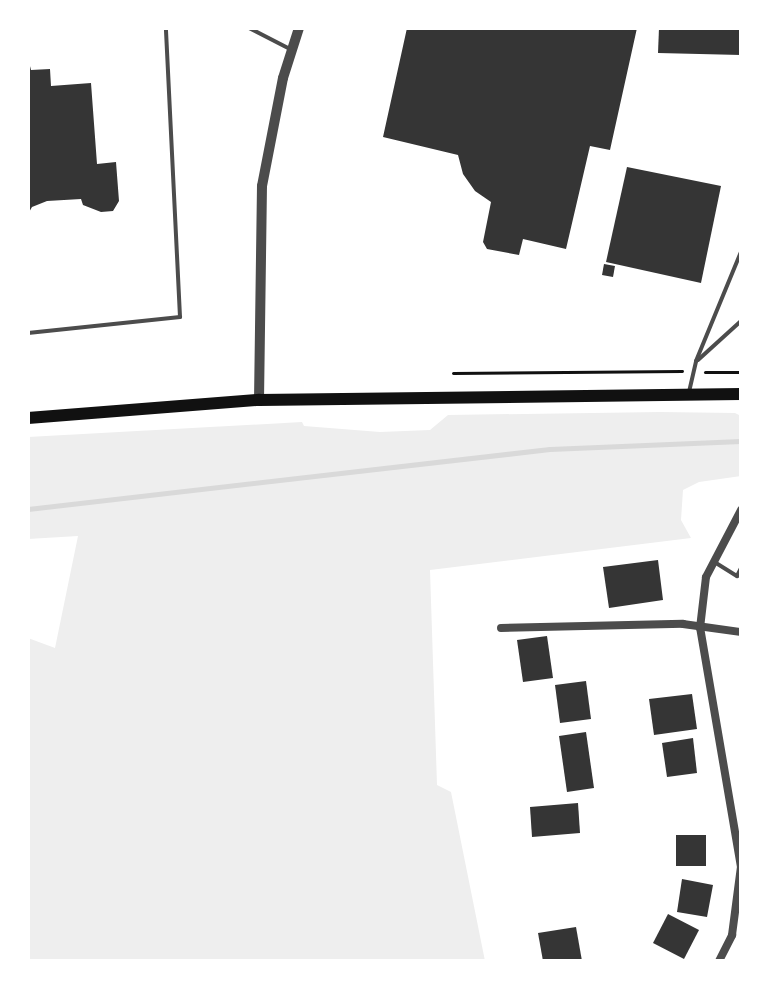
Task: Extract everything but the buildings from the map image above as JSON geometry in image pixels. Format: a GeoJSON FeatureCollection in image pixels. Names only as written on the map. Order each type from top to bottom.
{"type":"FeatureCollection","features":[{"type":"Feature","properties":{"kind":"main road"},"geometry":{"type":"LineString","coordinates":[[28,418],[259,400],[741,394]]}},
{"type":"Feature","properties":{"kind":"street"},"geometry":{"type":"LineString","coordinates":[[259,400],[262,186],[274,113],[299,28]]}},
{"type":"Feature","properties":{"kind":"street"},"geometry":{"type":"LineString","coordinates":[[719,961],[732,935],[741,867],[700,628],[706,577],[741,510]]}},
{"type":"Feature","properties":{"kind":"street"},"geometry":{"type":"LineString","coordinates":[[501,628],[683,624],[741,632]]}},
{"type":"Feature","properties":{"kind":"lane"},"geometry":{"type":"LineString","coordinates":[[28,333],[180,317],[166,28]]}},
{"type":"Feature","properties":{"kind":"lane"},"geometry":{"type":"LineString","coordinates":[[249,28],[291,50]]}},
{"type":"Feature","properties":{"kind":"lane"},"geometry":{"type":"LineString","coordinates":[[688,394],[696,361],[741,252]]}},
{"type":"Feature","properties":{"kind":"lane"},"geometry":{"type":"LineString","coordinates":[[696,361],[741,321]]}},
{"type":"Feature","properties":{"kind":"lane"},"geometry":{"type":"LineString","coordinates":[[713,561],[737,576],[741,568]]}},
{"type":"Feature","properties":{"kind":"path"},"geometry":{"type":"LineString","coordinates":[[453,373],[669,371]]}},
{"type":"Feature","properties":{"kind":"path"},"geometry":{"type":"LineString","coordinates":[[709,372],[741,372]]}},
{"type":"Feature","properties":{"kind":"shaded area"},"geometry":{"type":"Polygon","coordinates":[[[735,413],[741,416],[741,476],[699,482],[683,490],[681,520],[691,538],[430,570],[437,785],[451,792],[485,961],[28,961],[28,638],[55,648],[78,536],[28,539],[28,437],[302,422],[304,426],[380,432],[430,430],[448,415],[735,413]]]}},
{"type":"Feature","properties":{"kind":"waterway"},"geometry":{"type":"LineString","coordinates":[[28,509],[550,449],[741,441]]}}]}
